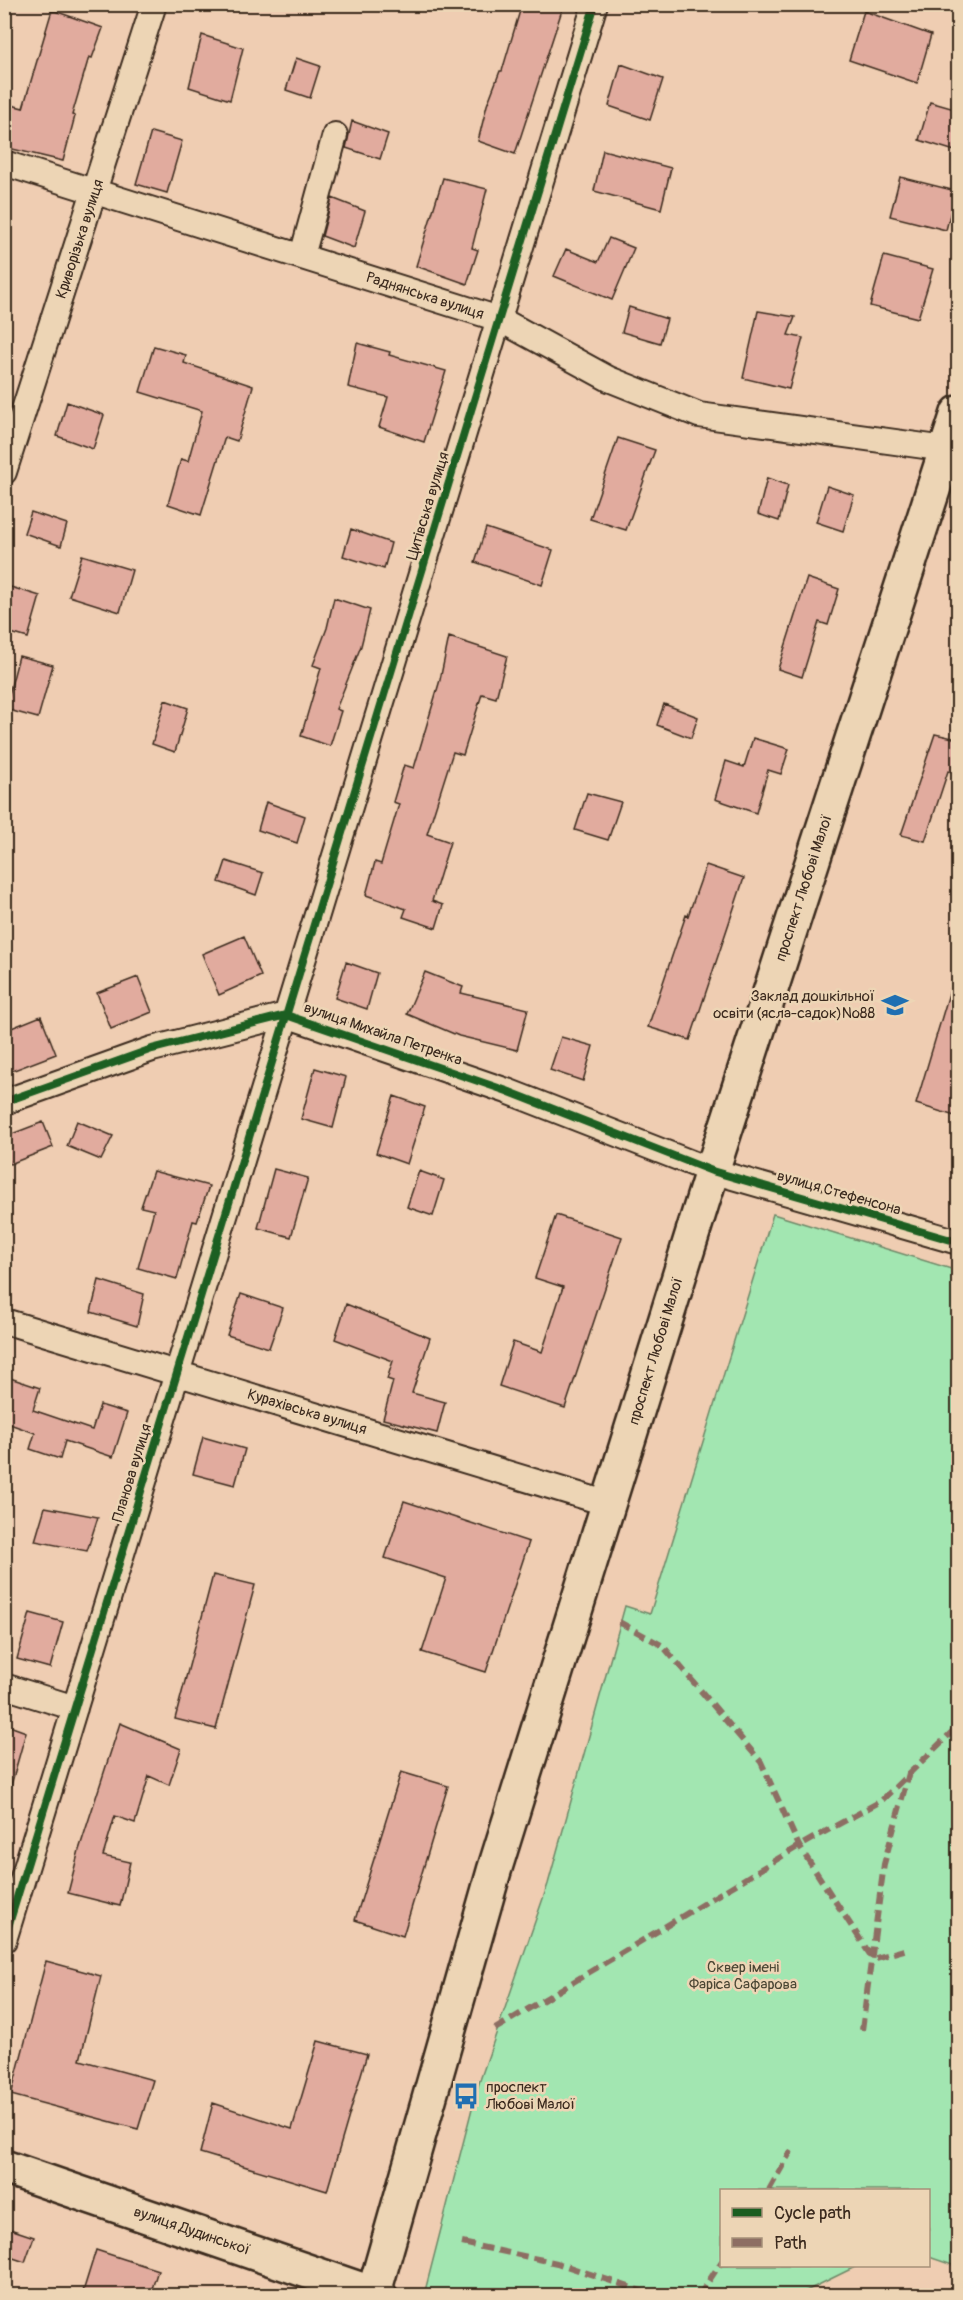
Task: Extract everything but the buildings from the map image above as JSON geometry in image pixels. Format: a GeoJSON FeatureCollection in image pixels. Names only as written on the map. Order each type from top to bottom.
{"type":"FeatureCollection","features":[{"type":"Feature","properties":{"kind":"main road","name":"проспект Любові Малої"},"geometry":{"type":"LineString","coordinates":[[375,2295],[494,1871],[712,1171],[958,413]]}},
{"type":"Feature","properties":{"kind":"main road","name":"вулиця Дудинської"},"geometry":{"type":"LineString","coordinates":[[4,2167],[375,2295]]}},
{"type":"Feature","properties":{"kind":"street","name":"Криворізька вулиця"},"geometry":{"type":"LineString","coordinates":[[4,472],[96,191],[154,4]]}},
{"type":"Feature","properties":{"kind":"street","name":"Цитівська вулиця"},"geometry":{"type":"LineString","coordinates":[[286,1015],[595,4]]}},
{"type":"Feature","properties":{"kind":"street"},"geometry":{"type":"LineString","coordinates":[[302,256],[335,135]]}},
{"type":"Feature","properties":{"kind":"street","name":"Раднянська вулиця"},"geometry":{"type":"LineString","coordinates":[[4,163],[499,319],[609,379],[699,415],[946,449]]}},
{"type":"Feature","properties":{"kind":"street","name":"вулиця Михайла Петренка"},"geometry":{"type":"LineString","coordinates":[[4,1102],[152,1049],[286,1015],[507,1091],[712,1171]]}},
{"type":"Feature","properties":{"kind":"street","name":"Планова вулиця"},"geometry":{"type":"LineString","coordinates":[[4,1940],[286,1015]]}},
{"type":"Feature","properties":{"kind":"street","name":"вулиця Стефенсона"},"geometry":{"type":"LineString","coordinates":[[712,1171],[958,1242]]}},
{"type":"Feature","properties":{"kind":"street","name":"Курахівська вулиця"},"geometry":{"type":"LineString","coordinates":[[4,1321],[609,1504]]}},
{"type":"Feature","properties":{"kind":"street"},"geometry":{"type":"LineString","coordinates":[[4,1686],[75,1708]]}},
{"type":"Feature","properties":{"kind":"green space","name":"Сквер імені Фаріса Сафарова"},"geometry":{"type":"Polygon","coordinates":[[[773,1214],[958,1271],[958,2267],[930,2257],[930,2189],[720,2189],[720,2267],[855,2267],[798,2295],[424,2295],[477,2089],[548,1884],[625,1606],[650,1614],[773,1214]]]}},
{"type":"Feature","properties":{"kind":"marked path"},"geometry":{"type":"LineString","coordinates":[[619,1622],[663,1646],[761,1762],[799,1846],[873,1959],[907,1949]]}},
{"type":"Feature","properties":{"kind":"marked path"},"geometry":{"type":"LineString","coordinates":[[495,2029],[799,1846],[881,1801],[958,1726]]}},
{"type":"Feature","properties":{"kind":"marked path"},"geometry":{"type":"LineString","coordinates":[[862,2030],[884,1864],[909,1773]]}},
{"type":"Feature","properties":{"kind":"marked path"},"geometry":{"type":"LineString","coordinates":[[770,2189],[791,2151]]}},
{"type":"Feature","properties":{"kind":"marked path"},"geometry":{"type":"LineString","coordinates":[[462,2243],[557,2263],[656,2296]]}},
{"type":"Feature","properties":{"kind":"marked path"},"geometry":{"type":"LineString","coordinates":[[699,2296],[720,2264]]}},
{"type":"Feature","properties":{"kind":"cycle path"},"geometry":{"type":"LineString","coordinates":[[4,1940],[595,4]]}},
{"type":"Feature","properties":{"kind":"cycle path"},"geometry":{"type":"LineString","coordinates":[[4,1102],[152,1049],[286,1015],[507,1091],[712,1171],[958,1242]]}},
{"type":"Feature","properties":{"kind":"place","name":"Заклад дошкільної освіти (ясла-садок)№88"},"geometry":{"type":"Point","coordinates":[895,1005]}},
{"type":"Feature","properties":{"kind":"place","name":"проспект Любові Малої"},"geometry":{"type":"Point","coordinates":[466,2096]}}]}
